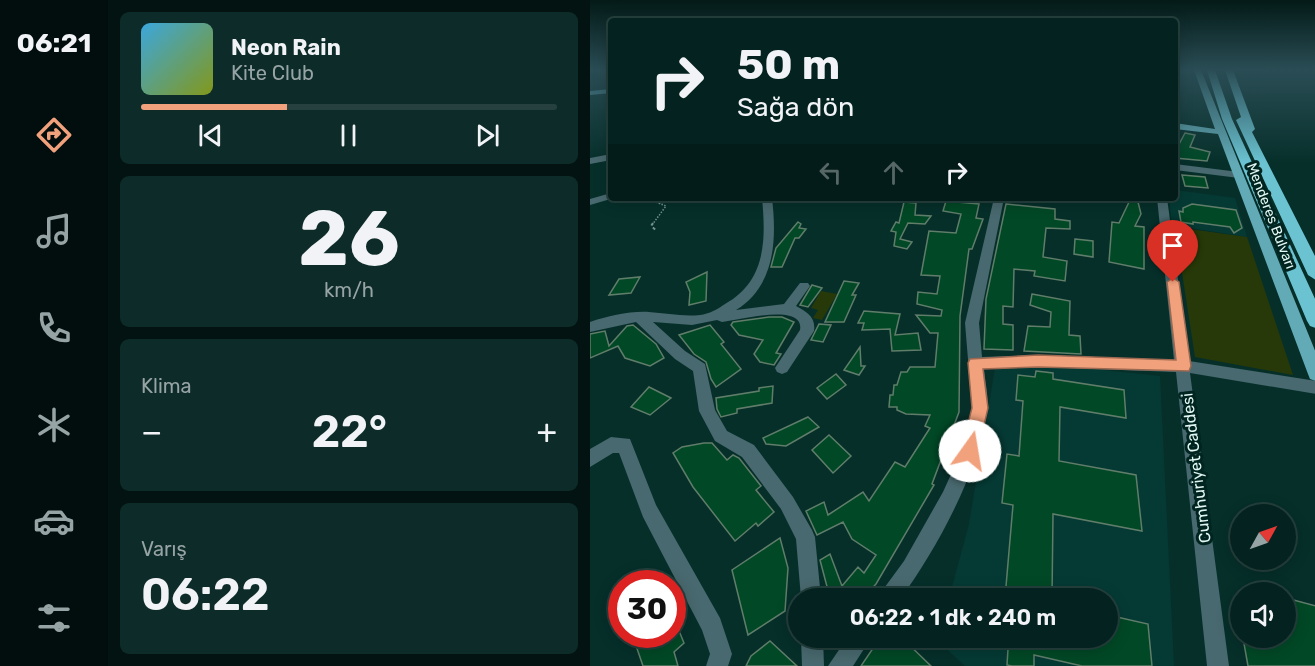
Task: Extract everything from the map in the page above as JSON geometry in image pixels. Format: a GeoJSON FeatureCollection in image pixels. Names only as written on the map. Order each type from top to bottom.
{"type":"FeatureCollection","features":[{"type":"Feature","properties":{"kind":"highway"},"geometry":{"type":"LineString","coordinates":[[1221,101],[1316,321]]}},
{"type":"Feature","properties":{"kind":"highway"},"geometry":{"type":"LineString","coordinates":[[1234,101],[1248,137],[1316,275]]}},
{"type":"Feature","properties":{"kind":"highway"},"geometry":{"type":"LineString","coordinates":[[1240,101],[1250,129],[1248,137]]}},
{"type":"Feature","properties":{"kind":"main road","name":"Menderes Bulvarı"},"geometry":{"type":"LineString","coordinates":[[1210,101],[1316,374]]}},
{"type":"Feature","properties":{"kind":"main road"},"geometry":{"type":"LineString","coordinates":[[1178,124],[1221,129]]}},
{"type":"Feature","properties":{"kind":"street"},"geometry":{"type":"LineString","coordinates":[[590,161],[608,158]]}},
{"type":"Feature","properties":{"kind":"street"},"geometry":{"type":"LineString","coordinates":[[1178,167],[1239,175]]}},
{"type":"Feature","properties":{"kind":"street"},"geometry":{"type":"LineString","coordinates":[[590,202],[608,197]]}},
{"type":"Feature","properties":{"kind":"street"},"geometry":{"type":"LineString","coordinates":[[702,320],[731,308],[748,295],[758,283],[770,244],[767,201]]}},
{"type":"Feature","properties":{"kind":"street"},"geometry":{"type":"LineString","coordinates":[[896,588],[911,568],[949,498],[970,451],[980,408],[972,323],[998,201]]}},
{"type":"Feature","properties":{"kind":"street","name":"Cumhuriyet Caddesi"},"geometry":{"type":"LineString","coordinates":[[1162,201],[1184,366],[1218,666]]}},
{"type":"Feature","properties":{"kind":"street"},"geometry":{"type":"LineString","coordinates":[[788,308],[804,286]]}},
{"type":"Feature","properties":{"kind":"street"},"geometry":{"type":"LineString","coordinates":[[590,327],[639,316],[702,320],[788,308],[805,316],[808,324],[807,331],[782,368]]}},
{"type":"Feature","properties":{"kind":"street"},"geometry":{"type":"LineString","coordinates":[[639,316],[680,355],[700,368],[707,411],[721,436],[748,451],[787,503],[805,537],[810,588]]}},
{"type":"Feature","properties":{"kind":"street"},"geometry":{"type":"LineString","coordinates":[[976,363],[1038,361],[1184,366],[1316,388]]}},
{"type":"Feature","properties":{"kind":"street"},"geometry":{"type":"LineString","coordinates":[[590,459],[611,446],[624,445],[649,511],[712,626],[721,654],[717,666]]}},
{"type":"Feature","properties":{"kind":"street"},"geometry":{"type":"LineString","coordinates":[[812,648],[813,666]]}},
{"type":"Feature","properties":{"kind":"street"},"geometry":{"type":"LineString","coordinates":[[839,666],[852,648]]}},
{"type":"Feature","properties":{"kind":"path"},"geometry":{"type":"LineString","coordinates":[[653,201],[666,206],[651,226],[657,231]]}},
{"type":"Feature","properties":{"kind":"path"},"geometry":{"type":"LineString","coordinates":[[659,203],[671,201]]}},
{"type":"Feature","properties":{"kind":"shaded area"},"geometry":{"type":"Polygon","coordinates":[[[1178,190],[1235,198],[1247,237],[1172,225],[1169,201],[1178,201],[1178,190]]]}},
{"type":"Feature","properties":{"kind":"shaded area"},"geometry":{"type":"Polygon","coordinates":[[[1073,367],[1160,376],[1174,666],[965,666],[946,648],[1118,648],[1118,588],[952,588],[969,524],[995,368],[1073,367]]]}},
{"type":"Feature","properties":{"kind":"green space"},"geometry":{"type":"Polygon","coordinates":[[[1175,227],[1247,237],[1293,375],[1195,357],[1175,227]]]}},
{"type":"Feature","properties":{"kind":"green space"},"geometry":{"type":"Polygon","coordinates":[[[821,291],[837,294],[822,320],[813,318],[818,310],[811,308],[821,291]]]}},
{"type":"Feature","properties":{"kind":"building"},"geometry":{"type":"Polygon","coordinates":[[[1185,133],[1195,135],[1190,147],[1210,152],[1207,161],[1178,158],[1178,146],[1185,133]]]}},
{"type":"Feature","properties":{"kind":"building"},"geometry":{"type":"Polygon","coordinates":[[[1182,175],[1205,177],[1208,188],[1185,186],[1182,175]]]}},
{"type":"Feature","properties":{"kind":"building"},"geometry":{"type":"Polygon","coordinates":[[[946,201],[979,204],[976,218],[983,219],[972,249],[969,249],[960,316],[959,412],[932,484],[934,485],[876,584],[872,588],[827,588],[820,560],[830,554],[842,586],[858,567],[864,573],[876,555],[852,539],[843,522],[817,535],[806,511],[824,502],[828,515],[863,492],[869,501],[895,462],[905,467],[930,428],[925,426],[930,415],[906,414],[897,410],[897,407],[889,407],[890,395],[893,395],[894,385],[897,385],[901,372],[907,372],[910,367],[935,367],[938,333],[930,333],[916,315],[941,316],[942,310],[917,304],[918,292],[937,294],[940,276],[921,275],[929,231],[956,233],[961,214],[943,211],[946,201]]]}},
{"type":"Feature","properties":{"kind":"building"},"geometry":{"type":"Polygon","coordinates":[[[1130,201],[1138,201],[1141,214],[1135,226],[1144,227],[1144,269],[1109,262],[1112,222],[1119,223],[1130,201]]]}},
{"type":"Feature","properties":{"kind":"building"},"geometry":{"type":"Polygon","coordinates":[[[904,202],[916,203],[915,215],[931,216],[925,224],[908,223],[900,239],[912,242],[907,249],[894,246],[896,232],[891,231],[896,222],[899,223],[904,202]]]}},
{"type":"Feature","properties":{"kind":"building"},"geometry":{"type":"Polygon","coordinates":[[[1006,204],[1055,209],[1055,219],[1070,221],[1070,229],[1046,228],[1043,257],[1067,261],[1065,281],[1034,276],[1035,271],[1014,269],[1013,307],[1003,306],[1003,324],[1013,325],[1013,350],[984,349],[986,299],[1006,204]]]}},
{"type":"Feature","properties":{"kind":"building"},"geometry":{"type":"Polygon","coordinates":[[[1192,204],[1236,210],[1242,228],[1234,233],[1230,227],[1181,222],[1179,211],[1183,212],[1183,208],[1192,204]]]}},
{"type":"Feature","properties":{"kind":"building"},"geometry":{"type":"Polygon","coordinates":[[[798,222],[801,224],[799,228],[806,229],[799,238],[795,238],[782,267],[771,267],[776,248],[798,222]]]}},
{"type":"Feature","properties":{"kind":"building"},"geometry":{"type":"Polygon","coordinates":[[[1075,239],[1093,241],[1093,257],[1074,254],[1075,239]]]}},
{"type":"Feature","properties":{"kind":"building"},"geometry":{"type":"Polygon","coordinates":[[[707,272],[706,301],[689,305],[690,292],[686,282],[707,272]]]}},
{"type":"Feature","properties":{"kind":"building"},"geometry":{"type":"Polygon","coordinates":[[[640,277],[631,293],[609,295],[619,279],[640,277]]]}},
{"type":"Feature","properties":{"kind":"building"},"geometry":{"type":"Polygon","coordinates":[[[844,281],[859,283],[852,295],[856,295],[844,322],[825,322],[844,281]]]}},
{"type":"Feature","properties":{"kind":"building"},"geometry":{"type":"Polygon","coordinates":[[[812,285],[822,288],[808,307],[800,305],[812,285]]]}},
{"type":"Feature","properties":{"kind":"building"},"geometry":{"type":"Polygon","coordinates":[[[1032,294],[1070,301],[1069,335],[1080,336],[1081,354],[1024,351],[1028,326],[1050,327],[1051,312],[1030,305],[1032,294]]]}},
{"type":"Feature","properties":{"kind":"building"},"geometry":{"type":"Polygon","coordinates":[[[864,311],[900,314],[895,335],[918,333],[921,350],[892,351],[890,329],[862,330],[864,323],[858,323],[864,311]]]}},
{"type":"Feature","properties":{"kind":"building"},"geometry":{"type":"Polygon","coordinates":[[[782,317],[794,322],[776,353],[781,354],[774,365],[760,362],[754,354],[763,340],[739,335],[731,325],[733,322],[782,317]]]}},
{"type":"Feature","properties":{"kind":"building"},"geometry":{"type":"Polygon","coordinates":[[[819,324],[831,325],[823,342],[811,340],[819,324]]]}},
{"type":"Feature","properties":{"kind":"building"},"geometry":{"type":"Polygon","coordinates":[[[633,325],[656,344],[664,358],[650,366],[625,358],[618,346],[590,358],[590,334],[605,331],[609,346],[627,326],[633,325]]]}},
{"type":"Feature","properties":{"kind":"building"},"geometry":{"type":"Polygon","coordinates":[[[710,325],[724,342],[721,344],[741,369],[716,387],[706,362],[694,354],[679,335],[710,325]]]}},
{"type":"Feature","properties":{"kind":"building"},"geometry":{"type":"Polygon","coordinates":[[[860,347],[861,366],[865,366],[859,375],[844,370],[860,347]]]}},
{"type":"Feature","properties":{"kind":"building"},"geometry":{"type":"Polygon","coordinates":[[[1036,371],[1053,373],[1053,379],[1124,390],[1126,418],[1060,407],[1059,461],[1136,475],[1142,531],[1053,514],[1052,588],[1006,588],[1013,505],[1002,503],[1007,454],[1019,456],[1023,401],[1016,400],[1018,375],[1035,377],[1036,371]]]}},
{"type":"Feature","properties":{"kind":"building"},"geometry":{"type":"Polygon","coordinates":[[[836,374],[846,385],[827,399],[817,388],[836,374]]]}},
{"type":"Feature","properties":{"kind":"building"},"geometry":{"type":"Polygon","coordinates":[[[773,386],[772,403],[737,409],[737,413],[721,417],[717,409],[716,398],[759,391],[759,388],[773,386]]]}},
{"type":"Feature","properties":{"kind":"building"},"geometry":{"type":"Polygon","coordinates":[[[649,387],[671,398],[650,415],[631,407],[649,387]]]}},
{"type":"Feature","properties":{"kind":"building"},"geometry":{"type":"Polygon","coordinates":[[[808,417],[819,427],[786,446],[766,444],[763,438],[808,417]]]}},
{"type":"Feature","properties":{"kind":"building"},"geometry":{"type":"Polygon","coordinates":[[[829,435],[851,456],[833,473],[812,450],[829,435]]]}},
{"type":"Feature","properties":{"kind":"building"},"geometry":{"type":"Polygon","coordinates":[[[712,443],[727,460],[733,455],[739,458],[761,486],[756,490],[774,512],[758,526],[756,523],[735,541],[693,487],[673,453],[682,447],[712,443]]]}},
{"type":"Feature","properties":{"kind":"building"},"geometry":{"type":"Polygon","coordinates":[[[780,538],[788,568],[785,611],[748,635],[732,570],[780,538]]]}},
{"type":"Feature","properties":{"kind":"building"},"geometry":{"type":"Polygon","coordinates":[[[1296,601],[1316,606],[1316,666],[1248,666],[1245,648],[1296,648],[1296,601]]]}},
{"type":"Feature","properties":{"kind":"building"},"geometry":{"type":"Polygon","coordinates":[[[1118,617],[1148,624],[1152,666],[1082,666],[1034,655],[1034,666],[1012,666],[1007,665],[1008,649],[1004,648],[1118,648],[1118,617]]]}},
{"type":"Feature","properties":{"kind":"building"},"geometry":{"type":"Polygon","coordinates":[[[770,641],[797,666],[746,666],[751,656],[770,641]]]}},
{"type":"Feature","properties":{"kind":"building"},"geometry":{"type":"Polygon","coordinates":[[[637,648],[678,648],[674,652],[678,666],[643,666],[637,648]]]}},
{"type":"Feature","properties":{"kind":"building"},"geometry":{"type":"Polygon","coordinates":[[[873,648],[912,648],[931,666],[861,666],[873,648]]]}},
{"type":"Feature","properties":{"kind":"route"},"geometry":{"type":"LineString","coordinates":[[970,451],[980,408],[976,363],[1038,361],[1184,366],[1173,282]]}}]}
